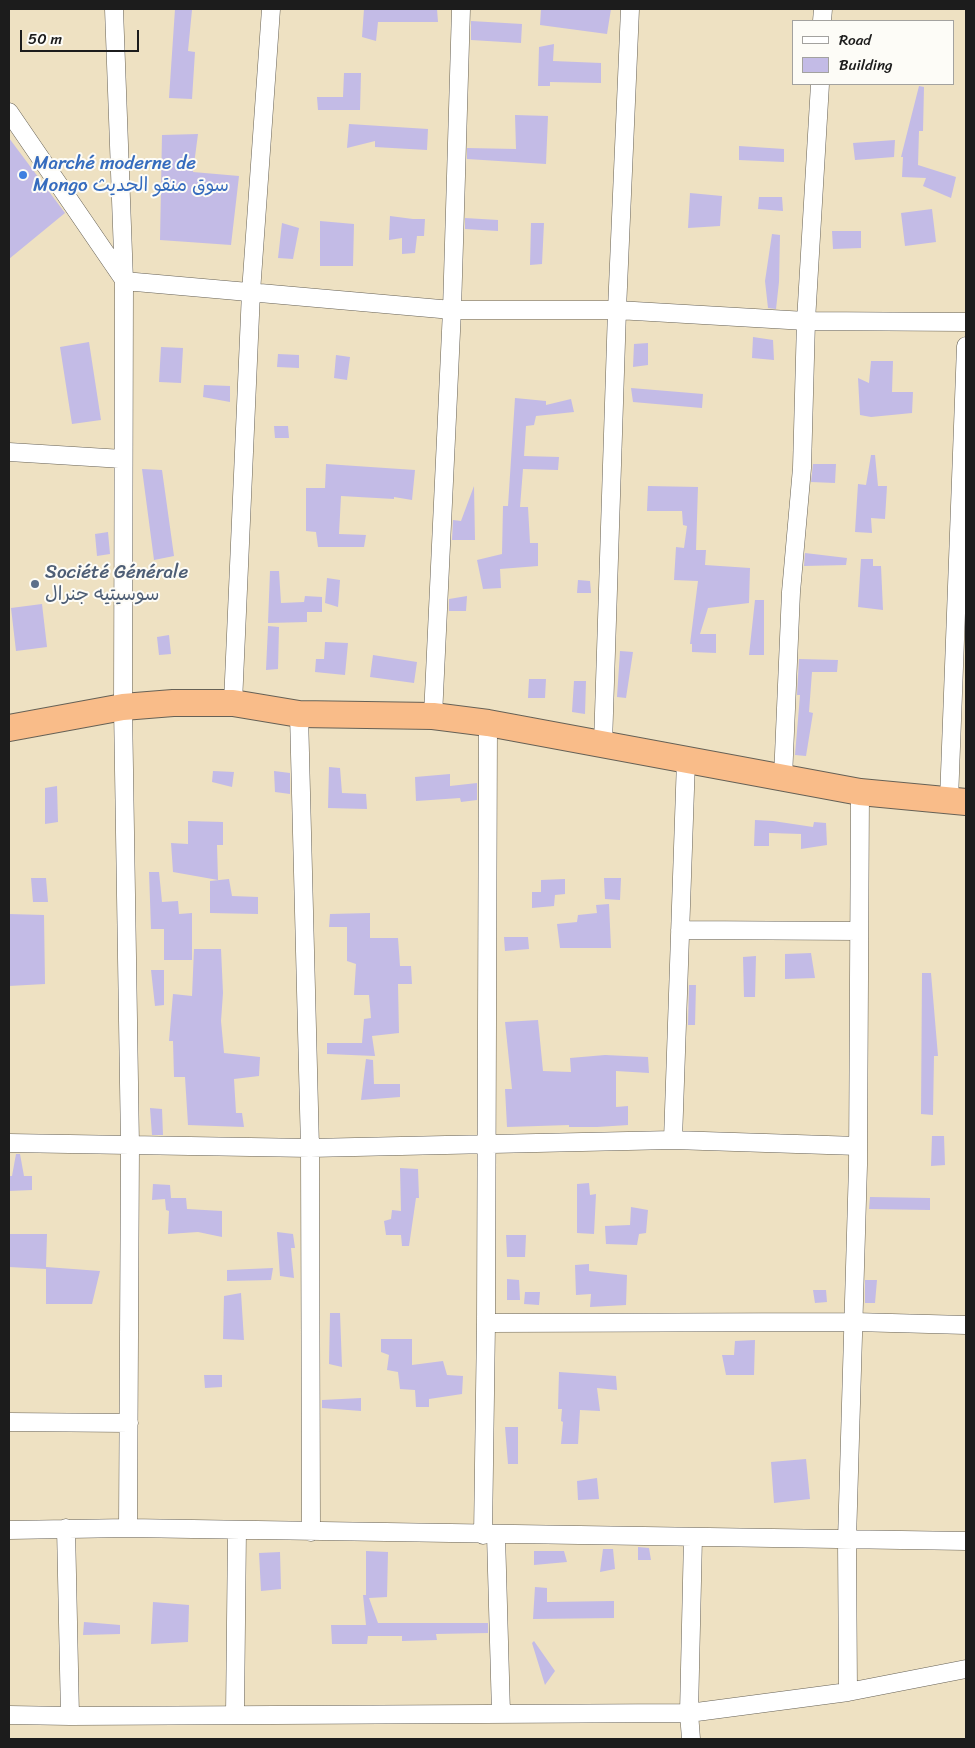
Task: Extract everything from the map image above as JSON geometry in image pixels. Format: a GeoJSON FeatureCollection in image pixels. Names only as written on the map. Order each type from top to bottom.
{"type":"FeatureCollection","features":[{"type":"Feature","properties":{"kind":"highway"},"geometry":{"type":"LineString","coordinates":[[9,728],[123,707],[233,703],[299,714],[433,716],[488,722],[860,792],[957,801]]}},
{"type":"Feature","properties":{"kind":"street"},"geometry":{"type":"LineString","coordinates":[[114,9],[124,281],[123,707],[130,1145],[128,1528]]}},
{"type":"Feature","properties":{"kind":"street"},"geometry":{"type":"LineString","coordinates":[[233,703],[251,292],[271,9]]}},
{"type":"Feature","properties":{"kind":"street"},"geometry":{"type":"LineString","coordinates":[[433,716],[452,310],[461,9]]}},
{"type":"Feature","properties":{"kind":"street"},"geometry":{"type":"LineString","coordinates":[[603,744],[617,310],[630,9]]}},
{"type":"Feature","properties":{"kind":"street"},"geometry":{"type":"LineString","coordinates":[[783,778],[791,592],[802,468],[806,321],[820,85]]}},
{"type":"Feature","properties":{"kind":"street"},"geometry":{"type":"LineString","coordinates":[[9,112],[124,281]]}},
{"type":"Feature","properties":{"kind":"street"},"geometry":{"type":"LineString","coordinates":[[124,281],[452,310],[617,310],[806,321],[966,322]]}},
{"type":"Feature","properties":{"kind":"street"},"geometry":{"type":"LineString","coordinates":[[957,801],[966,346]]}},
{"type":"Feature","properties":{"kind":"street"},"geometry":{"type":"LineString","coordinates":[[9,452],[123,460]]}},
{"type":"Feature","properties":{"kind":"street"},"geometry":{"type":"LineString","coordinates":[[299,714],[310,1148],[311,1532]]}},
{"type":"Feature","properties":{"kind":"street"},"geometry":{"type":"LineString","coordinates":[[488,722],[486,1323],[489,1535],[501,1713]]}},
{"type":"Feature","properties":{"kind":"street"},"geometry":{"type":"LineString","coordinates":[[673,1140],[686,760]]}},
{"type":"Feature","properties":{"kind":"street"},"geometry":{"type":"LineString","coordinates":[[848,1692],[848,1540],[858,1146],[860,792]]}},
{"type":"Feature","properties":{"kind":"street"},"geometry":{"type":"LineString","coordinates":[[680,930],[859,930]]}},
{"type":"Feature","properties":{"kind":"street"},"geometry":{"type":"LineString","coordinates":[[9,1143],[310,1148],[673,1140],[858,1146]]}},
{"type":"Feature","properties":{"kind":"street"},"geometry":{"type":"LineString","coordinates":[[486,1323],[854,1322],[966,1325]]}},
{"type":"Feature","properties":{"kind":"street"},"geometry":{"type":"LineString","coordinates":[[9,1422],[129,1423]]}},
{"type":"Feature","properties":{"kind":"street"},"geometry":{"type":"LineString","coordinates":[[66,1528],[70,1716]]}},
{"type":"Feature","properties":{"kind":"street"},"geometry":{"type":"LineString","coordinates":[[9,1530],[128,1528],[966,1541]]}},
{"type":"Feature","properties":{"kind":"street"},"geometry":{"type":"LineString","coordinates":[[236,1714],[237,1530]]}},
{"type":"Feature","properties":{"kind":"street"},"geometry":{"type":"LineString","coordinates":[[691,1739],[693,1538]]}},
{"type":"Feature","properties":{"kind":"street"},"geometry":{"type":"LineString","coordinates":[[9,1715],[690,1713],[848,1692],[966,1669]]}},
{"type":"Feature","properties":{"kind":"building"},"geometry":{"type":"Polygon","coordinates":[[[175,9],[192,10],[188,51],[195,52],[192,99],[169,98],[175,9]]]}},
{"type":"Feature","properties":{"kind":"building"},"geometry":{"type":"Polygon","coordinates":[[[364,9],[437,9],[438,22],[378,22],[376,41],[362,37],[364,9]]]}},
{"type":"Feature","properties":{"kind":"building"},"geometry":{"type":"Polygon","coordinates":[[[541,9],[611,9],[607,34],[540,25],[541,9]]]}},
{"type":"Feature","properties":{"kind":"building"},"geometry":{"type":"Polygon","coordinates":[[[471,21],[522,24],[521,43],[471,40],[471,21]]]}},
{"type":"Feature","properties":{"kind":"building"},"geometry":{"type":"Polygon","coordinates":[[[554,44],[553,61],[601,63],[601,83],[550,82],[550,86],[538,86],[539,47],[554,44]]]}},
{"type":"Feature","properties":{"kind":"building"},"geometry":{"type":"Polygon","coordinates":[[[344,73],[361,73],[360,110],[318,110],[317,97],[343,97],[344,73]]]}},
{"type":"Feature","properties":{"kind":"building"},"geometry":{"type":"Polygon","coordinates":[[[919,86],[924,87],[923,131],[919,131],[918,165],[956,177],[951,198],[923,186],[926,178],[902,177],[903,157],[901,157],[919,86]]]}},
{"type":"Feature","properties":{"kind":"building"},"geometry":{"type":"Polygon","coordinates":[[[515,115],[548,116],[546,164],[467,159],[467,148],[516,149],[515,115]]]}},
{"type":"Feature","properties":{"kind":"building"},"geometry":{"type":"Polygon","coordinates":[[[349,124],[428,129],[427,150],[375,147],[375,141],[347,148],[349,124]]]}},
{"type":"Feature","properties":{"kind":"building"},"geometry":{"type":"Polygon","coordinates":[[[198,134],[193,172],[239,176],[231,245],[160,240],[162,135],[198,134]]]}},
{"type":"Feature","properties":{"kind":"building","name":"Marché moderne de Mongo سوق منقو الحديث"},"geometry":{"type":"Polygon","coordinates":[[[9,138],[65,213],[9,259],[9,138]]]}},
{"type":"Feature","properties":{"kind":"building"},"geometry":{"type":"Polygon","coordinates":[[[895,140],[894,157],[855,160],[853,143],[895,140]]]}},
{"type":"Feature","properties":{"kind":"building"},"geometry":{"type":"Polygon","coordinates":[[[739,146],[784,149],[784,162],[739,160],[739,146]]]}},
{"type":"Feature","properties":{"kind":"building"},"geometry":{"type":"Polygon","coordinates":[[[690,193],[722,196],[720,226],[688,228],[690,193]]]}},
{"type":"Feature","properties":{"kind":"building"},"geometry":{"type":"Polygon","coordinates":[[[759,197],[782,197],[783,211],[758,209],[759,197]]]}},
{"type":"Feature","properties":{"kind":"building"},"geometry":{"type":"Polygon","coordinates":[[[932,209],[936,242],[905,246],[901,213],[932,209]]]}},
{"type":"Feature","properties":{"kind":"building"},"geometry":{"type":"Polygon","coordinates":[[[390,216],[425,219],[424,236],[417,236],[415,253],[402,254],[402,238],[389,240],[390,216]]]}},
{"type":"Feature","properties":{"kind":"building"},"geometry":{"type":"Polygon","coordinates":[[[465,218],[498,220],[498,231],[465,229],[465,218]]]}},
{"type":"Feature","properties":{"kind":"building"},"geometry":{"type":"Polygon","coordinates":[[[320,221],[354,224],[353,266],[320,266],[320,221]]]}},
{"type":"Feature","properties":{"kind":"building"},"geometry":{"type":"Polygon","coordinates":[[[282,223],[299,228],[293,259],[278,258],[282,223]]]}},
{"type":"Feature","properties":{"kind":"building"},"geometry":{"type":"Polygon","coordinates":[[[531,223],[544,223],[542,264],[530,265],[531,223]]]}},
{"type":"Feature","properties":{"kind":"building"},"geometry":{"type":"Polygon","coordinates":[[[832,231],[861,231],[861,248],[833,249],[832,231]]]}},
{"type":"Feature","properties":{"kind":"building"},"geometry":{"type":"Polygon","coordinates":[[[772,234],[780,235],[779,282],[776,309],[768,308],[765,281],[772,234]]]}},
{"type":"Feature","properties":{"kind":"building"},"geometry":{"type":"Polygon","coordinates":[[[753,337],[773,340],[774,360],[752,358],[753,337]]]}},
{"type":"Feature","properties":{"kind":"building"},"geometry":{"type":"Polygon","coordinates":[[[89,342],[101,420],[72,424],[60,347],[89,342]]]}},
{"type":"Feature","properties":{"kind":"building"},"geometry":{"type":"Polygon","coordinates":[[[648,343],[648,365],[633,367],[634,344],[648,343]]]}},
{"type":"Feature","properties":{"kind":"building"},"geometry":{"type":"Polygon","coordinates":[[[161,347],[183,348],[181,383],[159,382],[161,347]]]}},
{"type":"Feature","properties":{"kind":"building"},"geometry":{"type":"Polygon","coordinates":[[[278,354],[299,355],[299,368],[277,367],[278,354]]]}},
{"type":"Feature","properties":{"kind":"building"},"geometry":{"type":"Polygon","coordinates":[[[336,355],[350,357],[347,380],[334,378],[336,355]]]}},
{"type":"Feature","properties":{"kind":"building"},"geometry":{"type":"Polygon","coordinates":[[[871,361],[893,361],[892,392],[913,392],[912,413],[871,417],[860,415],[858,378],[869,383],[871,361]]]}},
{"type":"Feature","properties":{"kind":"building"},"geometry":{"type":"Polygon","coordinates":[[[204,385],[230,386],[230,402],[203,397],[204,385]]]}},
{"type":"Feature","properties":{"kind":"building"},"geometry":{"type":"Polygon","coordinates":[[[631,388],[703,394],[702,408],[633,402],[631,388]]]}},
{"type":"Feature","properties":{"kind":"building"},"geometry":{"type":"Polygon","coordinates":[[[515,398],[546,401],[546,405],[571,399],[574,412],[536,416],[534,425],[526,426],[524,456],[559,457],[558,470],[523,469],[520,507],[528,507],[530,543],[538,543],[538,566],[500,569],[501,588],[483,589],[477,560],[502,554],[503,506],[508,506],[515,398]]]}},
{"type":"Feature","properties":{"kind":"building"},"geometry":{"type":"Polygon","coordinates":[[[274,426],[288,426],[289,438],[275,438],[274,426]]]}},
{"type":"Feature","properties":{"kind":"building"},"geometry":{"type":"Polygon","coordinates":[[[871,455],[875,455],[878,486],[887,486],[885,519],[871,518],[872,533],[855,532],[858,484],[866,485],[871,455]]]}},
{"type":"Feature","properties":{"kind":"building"},"geometry":{"type":"Polygon","coordinates":[[[326,464],[415,470],[412,500],[394,497],[394,499],[341,496],[339,534],[366,535],[364,547],[318,547],[316,532],[306,531],[306,488],[325,488],[326,464]]]}},
{"type":"Feature","properties":{"kind":"building"},"geometry":{"type":"Polygon","coordinates":[[[813,464],[836,464],[835,483],[811,482],[813,464]]]}},
{"type":"Feature","properties":{"kind":"building"},"geometry":{"type":"Polygon","coordinates":[[[142,469],[162,470],[174,556],[154,560],[142,469]]]}},
{"type":"Feature","properties":{"kind":"building"},"geometry":{"type":"Polygon","coordinates":[[[474,486],[475,540],[452,540],[453,520],[461,521],[474,486]]]}},
{"type":"Feature","properties":{"kind":"building"},"geometry":{"type":"Polygon","coordinates":[[[648,486],[698,487],[696,550],[706,550],[705,565],[750,568],[749,603],[708,608],[700,634],[716,634],[716,653],[692,652],[692,644],[690,644],[698,581],[674,580],[676,547],[684,548],[687,526],[683,525],[682,511],[647,511],[648,486]]]}},
{"type":"Feature","properties":{"kind":"building"},"geometry":{"type":"Polygon","coordinates":[[[108,532],[110,554],[97,556],[95,534],[108,532]]]}},
{"type":"Feature","properties":{"kind":"building"},"geometry":{"type":"Polygon","coordinates":[[[805,553],[847,558],[846,565],[804,566],[805,553]]]}},
{"type":"Feature","properties":{"kind":"building"},"geometry":{"type":"Polygon","coordinates":[[[861,559],[873,559],[873,566],[881,566],[883,610],[858,607],[861,559]]]}},
{"type":"Feature","properties":{"kind":"building"},"geometry":{"type":"Polygon","coordinates":[[[270,571],[279,571],[281,603],[304,602],[305,596],[322,597],[322,612],[307,612],[307,622],[268,623],[270,571]]]}},
{"type":"Feature","properties":{"kind":"building"},"geometry":{"type":"Polygon","coordinates":[[[327,578],[340,580],[338,607],[325,603],[327,578]]]}},
{"type":"Feature","properties":{"kind":"building"},"geometry":{"type":"Polygon","coordinates":[[[578,580],[590,581],[591,593],[577,593],[578,580]]]}},
{"type":"Feature","properties":{"kind":"building"},"geometry":{"type":"Polygon","coordinates":[[[467,596],[466,611],[449,611],[449,599],[467,596]]]}},
{"type":"Feature","properties":{"kind":"building"},"geometry":{"type":"Polygon","coordinates":[[[755,600],[764,600],[764,655],[749,655],[755,600]]]}},
{"type":"Feature","properties":{"kind":"building"},"geometry":{"type":"Polygon","coordinates":[[[42,604],[47,647],[16,651],[11,608],[42,604]]]}},
{"type":"Feature","properties":{"kind":"building"},"geometry":{"type":"Polygon","coordinates":[[[268,626],[279,627],[278,669],[266,670],[268,626]]]}},
{"type":"Feature","properties":{"kind":"building"},"geometry":{"type":"Polygon","coordinates":[[[169,635],[171,654],[159,655],[157,637],[169,635]]]}},
{"type":"Feature","properties":{"kind":"building"},"geometry":{"type":"Polygon","coordinates":[[[325,642],[348,643],[345,675],[315,672],[316,659],[324,659],[325,642]]]}},
{"type":"Feature","properties":{"kind":"building"},"geometry":{"type":"Polygon","coordinates":[[[620,651],[633,652],[626,698],[617,697],[620,651]]]}},
{"type":"Feature","properties":{"kind":"building"},"geometry":{"type":"Polygon","coordinates":[[[373,655],[417,662],[414,683],[370,677],[373,655]]]}},
{"type":"Feature","properties":{"kind":"building"},"geometry":{"type":"Polygon","coordinates":[[[799,659],[838,660],[837,672],[812,672],[809,712],[813,713],[806,756],[795,755],[800,695],[797,695],[799,659]]]}},
{"type":"Feature","properties":{"kind":"building"},"geometry":{"type":"Polygon","coordinates":[[[529,679],[546,679],[545,698],[528,698],[529,679]]]}},
{"type":"Feature","properties":{"kind":"building"},"geometry":{"type":"Polygon","coordinates":[[[574,681],[586,681],[585,714],[572,712],[574,681]]]}},
{"type":"Feature","properties":{"kind":"building"},"geometry":{"type":"Polygon","coordinates":[[[329,767],[340,768],[342,793],[366,794],[367,809],[328,808],[329,767]]]}},
{"type":"Feature","properties":{"kind":"building"},"geometry":{"type":"Polygon","coordinates":[[[213,771],[234,772],[232,787],[212,782],[213,771]]]}},
{"type":"Feature","properties":{"kind":"building"},"geometry":{"type":"Polygon","coordinates":[[[274,771],[290,773],[290,794],[275,792],[274,771]]]}},
{"type":"Feature","properties":{"kind":"building"},"geometry":{"type":"Polygon","coordinates":[[[450,774],[450,786],[477,783],[477,800],[461,802],[460,798],[416,801],[415,777],[450,774]]]}},
{"type":"Feature","properties":{"kind":"building"},"geometry":{"type":"Polygon","coordinates":[[[57,786],[58,822],[45,824],[45,788],[57,786]]]}},
{"type":"Feature","properties":{"kind":"building"},"geometry":{"type":"Polygon","coordinates":[[[755,820],[813,827],[814,822],[826,823],[827,845],[801,849],[801,834],[769,833],[769,846],[754,846],[755,820]]]}},
{"type":"Feature","properties":{"kind":"building"},"geometry":{"type":"Polygon","coordinates":[[[188,821],[223,822],[223,845],[217,845],[218,880],[173,872],[171,843],[188,844],[188,821]]]}},
{"type":"Feature","properties":{"kind":"building"},"geometry":{"type":"Polygon","coordinates":[[[149,872],[159,872],[162,902],[178,901],[179,914],[192,913],[192,960],[164,960],[164,929],[151,929],[149,872]]]}},
{"type":"Feature","properties":{"kind":"building"},"geometry":{"type":"Polygon","coordinates":[[[31,878],[46,878],[48,902],[33,902],[31,878]]]}},
{"type":"Feature","properties":{"kind":"building"},"geometry":{"type":"Polygon","coordinates":[[[604,878],[621,878],[620,900],[605,899],[604,878]]]}},
{"type":"Feature","properties":{"kind":"building"},"geometry":{"type":"Polygon","coordinates":[[[229,879],[232,896],[258,897],[258,914],[210,913],[210,881],[229,879]]]}},
{"type":"Feature","properties":{"kind":"building"},"geometry":{"type":"Polygon","coordinates":[[[565,879],[565,894],[555,895],[554,906],[532,908],[532,892],[541,892],[541,880],[565,879]]]}},
{"type":"Feature","properties":{"kind":"building"},"geometry":{"type":"Polygon","coordinates":[[[609,904],[611,948],[560,948],[557,924],[577,922],[578,915],[597,913],[596,905],[609,904]]]}},
{"type":"Feature","properties":{"kind":"building"},"geometry":{"type":"Polygon","coordinates":[[[370,913],[370,938],[398,938],[400,966],[411,966],[412,984],[398,984],[399,1033],[372,1036],[375,1056],[327,1054],[327,1043],[362,1043],[364,1019],[371,1018],[369,995],[354,995],[356,964],[347,961],[347,927],[329,927],[330,914],[370,913]]]}},
{"type":"Feature","properties":{"kind":"building"},"geometry":{"type":"Polygon","coordinates":[[[9,914],[44,915],[45,984],[9,986],[9,914]]]}},
{"type":"Feature","properties":{"kind":"building"},"geometry":{"type":"Polygon","coordinates":[[[504,937],[528,937],[529,949],[505,951],[504,937]]]}},
{"type":"Feature","properties":{"kind":"building"},"geometry":{"type":"Polygon","coordinates":[[[194,949],[221,949],[223,993],[221,1021],[224,1053],[260,1057],[259,1076],[234,1079],[236,1113],[242,1113],[244,1127],[188,1125],[185,1077],[174,1077],[173,1041],[169,1041],[173,994],[192,996],[194,949]]]}},
{"type":"Feature","properties":{"kind":"building"},"geometry":{"type":"Polygon","coordinates":[[[811,953],[815,978],[785,979],[785,954],[811,953]]]}},
{"type":"Feature","properties":{"kind":"building"},"geometry":{"type":"Polygon","coordinates":[[[756,956],[755,997],[744,997],[743,957],[756,956]]]}},
{"type":"Feature","properties":{"kind":"building"},"geometry":{"type":"Polygon","coordinates":[[[151,970],[164,970],[164,1005],[155,1006],[151,970]]]}},
{"type":"Feature","properties":{"kind":"building"},"geometry":{"type":"Polygon","coordinates":[[[922,973],[931,973],[938,1056],[934,1056],[933,1115],[921,1114],[922,973]]]}},
{"type":"Feature","properties":{"kind":"building"},"geometry":{"type":"Polygon","coordinates":[[[689,985],[696,985],[695,1025],[688,1025],[689,985]]]}},
{"type":"Feature","properties":{"kind":"building"},"geometry":{"type":"Polygon","coordinates":[[[538,1020],[543,1071],[571,1072],[570,1058],[605,1055],[648,1057],[649,1073],[616,1071],[616,1107],[628,1106],[628,1125],[507,1127],[505,1089],[512,1089],[505,1022],[538,1020]]]}},
{"type":"Feature","properties":{"kind":"building"},"geometry":{"type":"Polygon","coordinates":[[[366,1059],[373,1060],[374,1084],[400,1084],[400,1097],[361,1100],[366,1059]]]}},
{"type":"Feature","properties":{"kind":"building"},"geometry":{"type":"Polygon","coordinates":[[[150,1108],[162,1109],[163,1135],[152,1135],[150,1108]]]}},
{"type":"Feature","properties":{"kind":"building"},"geometry":{"type":"Polygon","coordinates":[[[932,1136],[944,1136],[945,1165],[931,1166],[932,1136]]]}},
{"type":"Feature","properties":{"kind":"building"},"geometry":{"type":"Polygon","coordinates":[[[16,1154],[20,1154],[24,1176],[32,1176],[32,1190],[9,1191],[9,1176],[12,1176],[16,1154]]]}},
{"type":"Feature","properties":{"kind":"building"},"geometry":{"type":"Polygon","coordinates":[[[400,1168],[418,1169],[419,1198],[416,1198],[409,1246],[402,1246],[401,1235],[386,1235],[384,1221],[391,1219],[392,1210],[401,1211],[400,1168]]]}},
{"type":"Feature","properties":{"kind":"building"},"geometry":{"type":"Polygon","coordinates":[[[589,1183],[590,1195],[596,1194],[594,1234],[577,1233],[577,1184],[589,1183]]]}},
{"type":"Feature","properties":{"kind":"building"},"geometry":{"type":"Polygon","coordinates":[[[153,1184],[170,1185],[171,1198],[186,1198],[187,1209],[222,1211],[222,1237],[198,1232],[168,1234],[169,1211],[166,1210],[165,1199],[152,1200],[153,1184]]]}},
{"type":"Feature","properties":{"kind":"building"},"geometry":{"type":"Polygon","coordinates":[[[870,1197],[930,1198],[930,1210],[869,1209],[870,1197]]]}},
{"type":"Feature","properties":{"kind":"building"},"geometry":{"type":"Polygon","coordinates":[[[631,1207],[648,1210],[646,1233],[639,1234],[637,1245],[606,1244],[605,1226],[630,1225],[631,1207]]]}},
{"type":"Feature","properties":{"kind":"building"},"geometry":{"type":"Polygon","coordinates":[[[277,1232],[293,1234],[295,1248],[291,1248],[294,1278],[280,1276],[277,1232]]]}},
{"type":"Feature","properties":{"kind":"building"},"geometry":{"type":"Polygon","coordinates":[[[9,1234],[47,1234],[46,1267],[100,1271],[92,1304],[46,1304],[46,1269],[9,1267],[9,1234]]]}},
{"type":"Feature","properties":{"kind":"building"},"geometry":{"type":"Polygon","coordinates":[[[506,1235],[526,1235],[525,1257],[507,1257],[506,1235]]]}},
{"type":"Feature","properties":{"kind":"building"},"geometry":{"type":"Polygon","coordinates":[[[589,1264],[589,1271],[627,1275],[626,1305],[590,1307],[591,1294],[576,1295],[575,1265],[589,1264]]]}},
{"type":"Feature","properties":{"kind":"building"},"geometry":{"type":"Polygon","coordinates":[[[273,1268],[271,1280],[227,1281],[227,1270],[273,1268]]]}},
{"type":"Feature","properties":{"kind":"building"},"geometry":{"type":"Polygon","coordinates":[[[507,1279],[519,1280],[520,1300],[507,1300],[507,1279]]]}},
{"type":"Feature","properties":{"kind":"building"},"geometry":{"type":"Polygon","coordinates":[[[865,1280],[877,1280],[875,1303],[865,1303],[865,1280]]]}},
{"type":"Feature","properties":{"kind":"building"},"geometry":{"type":"Polygon","coordinates":[[[813,1290],[826,1290],[827,1302],[815,1303],[813,1290]]]}},
{"type":"Feature","properties":{"kind":"building"},"geometry":{"type":"Polygon","coordinates":[[[525,1292],[540,1292],[539,1305],[524,1304],[525,1292]]]}},
{"type":"Feature","properties":{"kind":"building"},"geometry":{"type":"Polygon","coordinates":[[[241,1293],[244,1340],[223,1339],[224,1296],[241,1293]]]}},
{"type":"Feature","properties":{"kind":"building"},"geometry":{"type":"Polygon","coordinates":[[[330,1313],[340,1313],[342,1367],[329,1364],[330,1313]]]}},
{"type":"Feature","properties":{"kind":"building"},"geometry":{"type":"Polygon","coordinates":[[[381,1339],[412,1339],[412,1365],[443,1361],[447,1375],[463,1376],[462,1394],[429,1399],[429,1407],[416,1407],[415,1390],[400,1389],[398,1372],[387,1370],[389,1355],[381,1352],[381,1339]]]}},
{"type":"Feature","properties":{"kind":"building"},"geometry":{"type":"Polygon","coordinates":[[[755,1340],[754,1375],[726,1375],[722,1355],[734,1355],[735,1341],[755,1340]]]}},
{"type":"Feature","properties":{"kind":"building"},"geometry":{"type":"Polygon","coordinates":[[[559,1372],[616,1376],[617,1390],[597,1388],[600,1411],[580,1410],[578,1444],[561,1444],[563,1422],[561,1421],[562,1409],[558,1409],[559,1372]]]}},
{"type":"Feature","properties":{"kind":"building"},"geometry":{"type":"Polygon","coordinates":[[[204,1375],[222,1375],[222,1387],[205,1388],[204,1375]]]}},
{"type":"Feature","properties":{"kind":"building"},"geometry":{"type":"Polygon","coordinates":[[[361,1398],[361,1411],[322,1408],[322,1400],[361,1398]]]}},
{"type":"Feature","properties":{"kind":"building"},"geometry":{"type":"Polygon","coordinates":[[[505,1427],[518,1427],[518,1464],[508,1464],[505,1427]]]}},
{"type":"Feature","properties":{"kind":"building"},"geometry":{"type":"Polygon","coordinates":[[[806,1459],[810,1499],[774,1503],[771,1462],[806,1459]]]}},
{"type":"Feature","properties":{"kind":"building"},"geometry":{"type":"Polygon","coordinates":[[[597,1478],[599,1499],[578,1500],[577,1481],[597,1478]]]}},
{"type":"Feature","properties":{"kind":"building"},"geometry":{"type":"Polygon","coordinates":[[[638,1547],[649,1548],[651,1560],[638,1560],[638,1547]]]}},
{"type":"Feature","properties":{"kind":"building"},"geometry":{"type":"Polygon","coordinates":[[[603,1549],[613,1549],[615,1569],[600,1572],[603,1549]]]}},
{"type":"Feature","properties":{"kind":"building"},"geometry":{"type":"Polygon","coordinates":[[[366,1551],[388,1552],[387,1597],[369,1598],[378,1623],[488,1623],[488,1633],[436,1634],[437,1640],[402,1641],[402,1636],[368,1636],[367,1644],[332,1644],[331,1625],[366,1625],[363,1595],[366,1595],[366,1551]]]}},
{"type":"Feature","properties":{"kind":"building"},"geometry":{"type":"Polygon","coordinates":[[[534,1551],[564,1551],[567,1562],[534,1565],[534,1551]]]}},
{"type":"Feature","properties":{"kind":"building"},"geometry":{"type":"Polygon","coordinates":[[[280,1552],[281,1589],[261,1591],[259,1553],[280,1552]]]}},
{"type":"Feature","properties":{"kind":"building"},"geometry":{"type":"Polygon","coordinates":[[[535,1587],[547,1588],[547,1602],[614,1601],[614,1618],[533,1619],[535,1587]]]}},
{"type":"Feature","properties":{"kind":"building"},"geometry":{"type":"Polygon","coordinates":[[[153,1602],[189,1605],[188,1642],[151,1644],[153,1602]]]}},
{"type":"Feature","properties":{"kind":"building"},"geometry":{"type":"Polygon","coordinates":[[[84,1622],[120,1625],[120,1634],[83,1635],[84,1622]]]}},
{"type":"Feature","properties":{"kind":"building"},"geometry":{"type":"Polygon","coordinates":[[[534,1641],[555,1671],[545,1685],[532,1643],[534,1641]]]}},
{"type":"Feature","properties":{"kind":"place","name":"Marché moderne de Mongo سوق منقو الحديث"},"geometry":{"type":"Point","coordinates":[23,175]}},
{"type":"Feature","properties":{"kind":"place","name":"Société Générale سوسيتيه جنرال"},"geometry":{"type":"Point","coordinates":[35,584]}}]}
